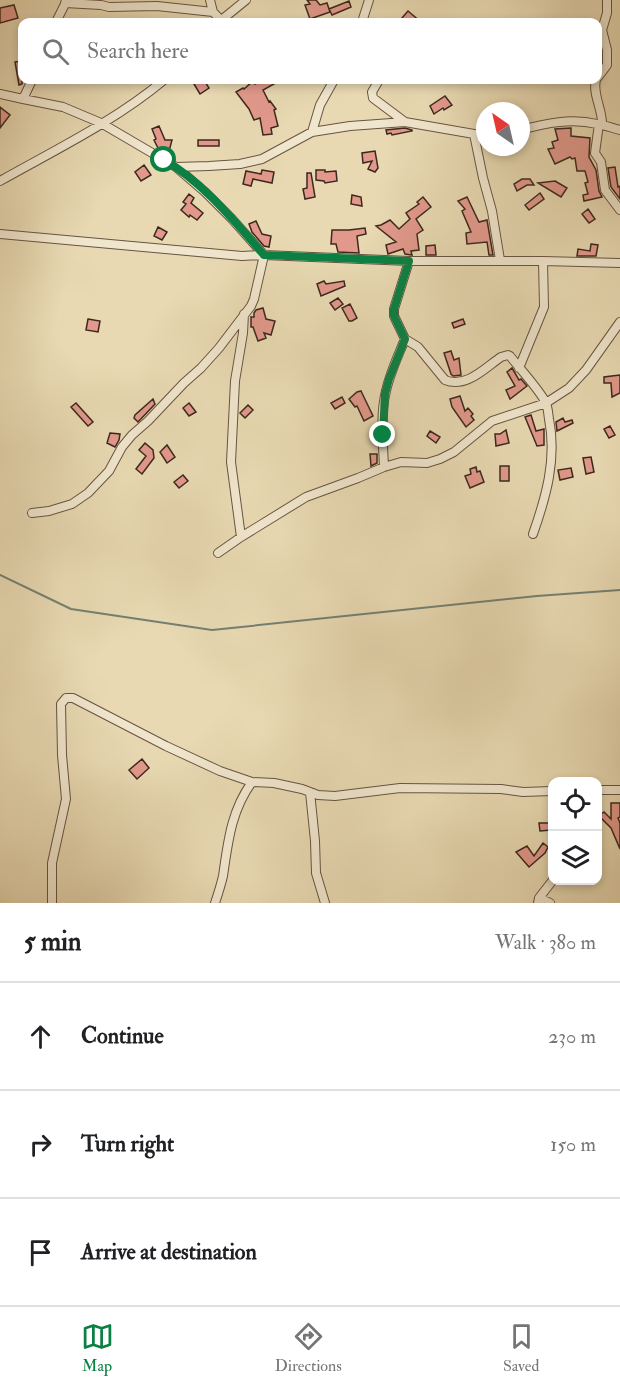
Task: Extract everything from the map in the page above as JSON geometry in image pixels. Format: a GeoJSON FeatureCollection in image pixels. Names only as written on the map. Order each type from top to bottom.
{"type":"FeatureCollection","features":[{"type":"Feature","properties":{"kind":"street"},"geometry":{"type":"LineString","coordinates":[[210,0],[213,12],[218,18]]}},
{"type":"Feature","properties":{"kind":"street"},"geometry":{"type":"LineString","coordinates":[[224,18],[246,0]]}},
{"type":"Feature","properties":{"kind":"street"},"geometry":{"type":"LineString","coordinates":[[363,18],[369,0]]}},
{"type":"Feature","properties":{"kind":"street"},"geometry":{"type":"LineString","coordinates":[[602,72],[607,65],[608,50],[602,30],[607,13],[607,0]]}},
{"type":"Feature","properties":{"kind":"street"},"geometry":{"type":"LineString","coordinates":[[58,18],[66,2],[110,7],[157,6],[213,12]]}},
{"type":"Feature","properties":{"kind":"street"},"geometry":{"type":"LineString","coordinates":[[23,99],[30,84]]}},
{"type":"Feature","properties":{"kind":"street"},"geometry":{"type":"LineString","coordinates":[[0,181],[101,123],[159,84]]}},
{"type":"Feature","properties":{"kind":"street"},"geometry":{"type":"LineString","coordinates":[[312,132],[320,105],[332,84]]}},
{"type":"Feature","properties":{"kind":"street"},"geometry":{"type":"LineString","coordinates":[[377,84],[372,92],[373,98],[405,122]]}},
{"type":"Feature","properties":{"kind":"street"},"geometry":{"type":"LineString","coordinates":[[595,84],[602,116],[595,153],[601,162],[605,190],[620,210]]}},
{"type":"Feature","properties":{"kind":"street"},"geometry":{"type":"LineString","coordinates":[[0,94],[63,107],[101,123],[176,167],[218,205],[264,255]]}},
{"type":"Feature","properties":{"kind":"street"},"geometry":{"type":"LineString","coordinates":[[530,127],[566,121],[601,125],[620,130]]}},
{"type":"Feature","properties":{"kind":"street"},"geometry":{"type":"LineString","coordinates":[[176,167],[240,164],[262,159],[312,132],[350,126],[405,122],[474,134],[492,211],[500,260]]}},
{"type":"Feature","properties":{"kind":"street"},"geometry":{"type":"LineString","coordinates":[[0,234],[242,256],[409,261],[500,260],[620,263]]}},
{"type":"Feature","properties":{"kind":"street"},"geometry":{"type":"LineString","coordinates":[[32,513],[72,504],[88,493],[110,471],[122,447],[132,435],[201,368],[244,314],[254,299],[264,255]]}},
{"type":"Feature","properties":{"kind":"street"},"geometry":{"type":"LineString","coordinates":[[409,261],[394,309],[394,316],[405,339],[418,347],[449,382],[468,380],[501,357],[508,355],[546,403],[552,440],[550,471],[544,502],[533,534]]}},
{"type":"Feature","properties":{"kind":"street"},"geometry":{"type":"LineString","coordinates":[[519,368],[544,307],[543,261]]}},
{"type":"Feature","properties":{"kind":"street"},"geometry":{"type":"LineString","coordinates":[[241,537],[231,462],[235,381],[244,314]]}},
{"type":"Feature","properties":{"kind":"street"},"geometry":{"type":"LineString","coordinates":[[218,554],[306,496],[401,462],[427,463],[440,459],[454,452],[492,421],[546,403],[569,388],[586,370],[620,322]]}},
{"type":"Feature","properties":{"kind":"street"},"geometry":{"type":"LineString","coordinates":[[384,467],[385,394],[405,339]]}},
{"type":"Feature","properties":{"kind":"street"},"geometry":{"type":"LineString","coordinates":[[52,903],[52,863],[66,798],[61,708],[66,698],[73,698],[219,771],[252,782],[274,783],[318,795],[335,796],[400,788],[548,791]]}},
{"type":"Feature","properties":{"kind":"street"},"geometry":{"type":"LineString","coordinates":[[216,903],[231,828],[240,801],[252,782]]}},
{"type":"Feature","properties":{"kind":"street"},"geometry":{"type":"LineString","coordinates":[[602,790],[620,790]]}},
{"type":"Feature","properties":{"kind":"street"},"geometry":{"type":"LineString","coordinates":[[310,792],[316,873],[326,903]]}},
{"type":"Feature","properties":{"kind":"street"},"geometry":{"type":"LineString","coordinates":[[549,885],[538,900],[550,903]]}},
{"type":"Feature","properties":{"kind":"building"},"geometry":{"type":"Polygon","coordinates":[[[307,0],[316,0],[320,5],[327,3],[330,12],[310,18],[305,5],[310,4],[307,0]]]}},
{"type":"Feature","properties":{"kind":"building"},"geometry":{"type":"Polygon","coordinates":[[[349,1],[351,7],[332,15],[329,9],[349,1]]]}},
{"type":"Feature","properties":{"kind":"building"},"geometry":{"type":"Polygon","coordinates":[[[14,5],[18,18],[0,23],[0,8],[14,5]]]}},
{"type":"Feature","properties":{"kind":"building"},"geometry":{"type":"Polygon","coordinates":[[[408,11],[416,18],[402,18],[408,11]]]}},
{"type":"Feature","properties":{"kind":"building"},"geometry":{"type":"Polygon","coordinates":[[[15,62],[18,62],[18,79],[15,62]]]}},
{"type":"Feature","properties":{"kind":"building"},"geometry":{"type":"Polygon","coordinates":[[[194,84],[206,84],[209,88],[200,94],[194,84]]]}},
{"type":"Feature","properties":{"kind":"building"},"geometry":{"type":"Polygon","coordinates":[[[250,84],[274,84],[263,90],[269,102],[276,109],[274,110],[278,126],[271,128],[272,134],[263,135],[260,118],[254,120],[236,92],[250,84]]]}},
{"type":"Feature","properties":{"kind":"building"},"geometry":{"type":"Polygon","coordinates":[[[445,96],[452,105],[434,114],[430,106],[445,96]]]}},
{"type":"Feature","properties":{"kind":"building"},"geometry":{"type":"Polygon","coordinates":[[[0,107],[10,115],[0,128],[0,107]]]}},
{"type":"Feature","properties":{"kind":"building"},"geometry":{"type":"Polygon","coordinates":[[[159,126],[165,140],[172,140],[168,155],[159,150],[154,140],[156,139],[152,129],[159,126]]]}},
{"type":"Feature","properties":{"kind":"building"},"geometry":{"type":"Polygon","coordinates":[[[405,128],[412,131],[392,135],[387,134],[386,130],[405,128]]]}},
{"type":"Feature","properties":{"kind":"building"},"geometry":{"type":"Polygon","coordinates":[[[571,128],[571,136],[590,138],[589,157],[596,170],[602,197],[584,201],[583,195],[588,194],[585,171],[577,171],[575,158],[570,157],[555,164],[548,149],[554,148],[552,142],[558,140],[555,129],[571,128]]]}},
{"type":"Feature","properties":{"kind":"building"},"geometry":{"type":"Polygon","coordinates":[[[198,140],[219,140],[219,146],[198,146],[198,140]]]}},
{"type":"Feature","properties":{"kind":"building"},"geometry":{"type":"Polygon","coordinates":[[[375,151],[378,168],[375,172],[368,169],[372,161],[363,163],[362,153],[375,151]]]}},
{"type":"Feature","properties":{"kind":"building"},"geometry":{"type":"Polygon","coordinates":[[[144,165],[151,175],[141,181],[135,172],[144,165]]]}},
{"type":"Feature","properties":{"kind":"building"},"geometry":{"type":"Polygon","coordinates":[[[615,167],[618,187],[620,186],[620,199],[611,187],[608,168],[615,167]]]}},
{"type":"Feature","properties":{"kind":"building"},"geometry":{"type":"Polygon","coordinates":[[[262,170],[274,172],[272,183],[253,179],[251,186],[243,184],[246,171],[261,174],[262,170]]]}},
{"type":"Feature","properties":{"kind":"building"},"geometry":{"type":"Polygon","coordinates":[[[316,170],[336,171],[337,181],[325,183],[316,180],[316,170]]]}},
{"type":"Feature","properties":{"kind":"building"},"geometry":{"type":"Polygon","coordinates":[[[307,173],[311,173],[315,197],[305,199],[303,189],[307,188],[307,173]]]}},
{"type":"Feature","properties":{"kind":"building"},"geometry":{"type":"Polygon","coordinates":[[[522,179],[530,179],[534,185],[527,185],[517,191],[514,184],[522,179]]]}},
{"type":"Feature","properties":{"kind":"building"},"geometry":{"type":"Polygon","coordinates":[[[555,181],[567,188],[561,197],[538,183],[555,181]]]}},
{"type":"Feature","properties":{"kind":"building"},"geometry":{"type":"Polygon","coordinates":[[[540,193],[544,199],[529,210],[525,205],[540,193]]]}},
{"type":"Feature","properties":{"kind":"building"},"geometry":{"type":"Polygon","coordinates":[[[189,194],[194,198],[191,203],[203,213],[197,220],[181,210],[189,194]]]}},
{"type":"Feature","properties":{"kind":"building"},"geometry":{"type":"Polygon","coordinates":[[[352,195],[361,197],[362,206],[351,204],[352,195]]]}},
{"type":"Feature","properties":{"kind":"building"},"geometry":{"type":"Polygon","coordinates":[[[423,197],[431,207],[416,219],[423,230],[417,234],[419,250],[411,251],[412,255],[405,254],[403,249],[388,254],[386,245],[396,242],[376,226],[390,220],[399,229],[410,219],[406,213],[419,204],[417,202],[423,197]]]}},
{"type":"Feature","properties":{"kind":"building"},"geometry":{"type":"Polygon","coordinates":[[[467,197],[479,222],[487,220],[493,255],[489,255],[487,242],[467,244],[466,233],[471,232],[462,211],[465,209],[458,201],[467,197]]]}},
{"type":"Feature","properties":{"kind":"building"},"geometry":{"type":"Polygon","coordinates":[[[588,209],[595,219],[589,223],[582,214],[588,209]]]}},
{"type":"Feature","properties":{"kind":"building"},"geometry":{"type":"Polygon","coordinates":[[[256,221],[262,234],[271,236],[269,247],[264,246],[252,232],[249,224],[256,221]]]}},
{"type":"Feature","properties":{"kind":"building"},"geometry":{"type":"Polygon","coordinates":[[[158,227],[167,232],[162,240],[154,236],[158,227]]]}},
{"type":"Feature","properties":{"kind":"building"},"geometry":{"type":"Polygon","coordinates":[[[365,228],[366,234],[357,236],[359,253],[338,252],[336,244],[331,244],[332,230],[365,228]]]}},
{"type":"Feature","properties":{"kind":"building"},"geometry":{"type":"Polygon","coordinates":[[[591,244],[598,245],[596,256],[577,256],[578,249],[590,251],[591,244]]]}},
{"type":"Feature","properties":{"kind":"building"},"geometry":{"type":"Polygon","coordinates":[[[435,245],[436,255],[426,255],[426,246],[435,245]]]}},
{"type":"Feature","properties":{"kind":"building"},"geometry":{"type":"Polygon","coordinates":[[[324,281],[326,284],[344,281],[345,286],[321,296],[317,284],[324,281]]]}},
{"type":"Feature","properties":{"kind":"building"},"geometry":{"type":"Polygon","coordinates":[[[338,298],[343,304],[335,310],[330,303],[338,298]]]}},
{"type":"Feature","properties":{"kind":"building"},"geometry":{"type":"Polygon","coordinates":[[[350,304],[357,318],[352,321],[349,321],[342,308],[350,304]]]}},
{"type":"Feature","properties":{"kind":"building"},"geometry":{"type":"Polygon","coordinates":[[[263,308],[266,319],[275,321],[271,335],[264,333],[266,338],[258,341],[251,327],[251,317],[254,317],[256,310],[263,308]]]}},
{"type":"Feature","properties":{"kind":"building"},"geometry":{"type":"Polygon","coordinates":[[[88,319],[100,321],[98,332],[86,330],[88,319]]]}},
{"type":"Feature","properties":{"kind":"building"},"geometry":{"type":"Polygon","coordinates":[[[463,319],[465,324],[454,328],[452,323],[463,319]]]}},
{"type":"Feature","properties":{"kind":"building"},"geometry":{"type":"Polygon","coordinates":[[[451,351],[454,360],[459,358],[461,375],[451,374],[444,353],[451,351]]]}},
{"type":"Feature","properties":{"kind":"building"},"geometry":{"type":"Polygon","coordinates":[[[512,368],[519,380],[521,379],[527,386],[510,399],[506,390],[515,386],[507,372],[512,368]]]}},
{"type":"Feature","properties":{"kind":"building"},"geometry":{"type":"Polygon","coordinates":[[[620,375],[620,393],[612,397],[611,383],[604,383],[604,377],[620,375]]]}},
{"type":"Feature","properties":{"kind":"building"},"geometry":{"type":"Polygon","coordinates":[[[361,391],[373,416],[364,421],[357,406],[355,407],[349,399],[361,391]]]}},
{"type":"Feature","properties":{"kind":"building"},"geometry":{"type":"Polygon","coordinates":[[[460,396],[465,411],[468,408],[473,414],[471,416],[474,420],[466,427],[452,407],[450,399],[460,396]]]}},
{"type":"Feature","properties":{"kind":"building"},"geometry":{"type":"Polygon","coordinates":[[[342,397],[345,403],[335,409],[331,403],[342,397]]]}},
{"type":"Feature","properties":{"kind":"building"},"geometry":{"type":"Polygon","coordinates":[[[153,399],[155,404],[138,422],[134,418],[135,415],[153,399]]]}},
{"type":"Feature","properties":{"kind":"building"},"geometry":{"type":"Polygon","coordinates":[[[76,403],[93,422],[88,426],[71,407],[76,403]]]}},
{"type":"Feature","properties":{"kind":"building"},"geometry":{"type":"Polygon","coordinates":[[[189,403],[196,412],[189,416],[183,408],[189,403]]]}},
{"type":"Feature","properties":{"kind":"building"},"geometry":{"type":"Polygon","coordinates":[[[248,405],[253,410],[245,418],[240,413],[248,405]]]}},
{"type":"Feature","properties":{"kind":"building"},"geometry":{"type":"Polygon","coordinates":[[[531,415],[536,431],[544,429],[544,445],[537,446],[525,417],[531,415]]]}},
{"type":"Feature","properties":{"kind":"building"},"geometry":{"type":"Polygon","coordinates":[[[563,418],[565,422],[572,420],[573,423],[557,431],[556,422],[563,418]]]}},
{"type":"Feature","properties":{"kind":"building"},"geometry":{"type":"Polygon","coordinates":[[[610,426],[615,435],[609,438],[604,429],[610,426]]]}},
{"type":"Feature","properties":{"kind":"building"},"geometry":{"type":"Polygon","coordinates":[[[506,430],[509,443],[496,446],[495,434],[506,430]]]}},
{"type":"Feature","properties":{"kind":"building"},"geometry":{"type":"Polygon","coordinates":[[[430,431],[440,437],[436,443],[427,436],[430,431]]]}},
{"type":"Feature","properties":{"kind":"building"},"geometry":{"type":"Polygon","coordinates":[[[110,433],[120,434],[115,447],[107,443],[110,433]]]}},
{"type":"Feature","properties":{"kind":"building"},"geometry":{"type":"Polygon","coordinates":[[[145,443],[153,450],[154,458],[142,474],[136,469],[146,456],[139,450],[145,443]]]}},
{"type":"Feature","properties":{"kind":"building"},"geometry":{"type":"Polygon","coordinates":[[[167,445],[175,457],[167,463],[160,452],[167,445]]]}},
{"type":"Feature","properties":{"kind":"building"},"geometry":{"type":"Polygon","coordinates":[[[370,454],[377,454],[377,463],[371,466],[370,454]]]}},
{"type":"Feature","properties":{"kind":"building"},"geometry":{"type":"Polygon","coordinates":[[[591,457],[594,472],[586,474],[583,458],[591,457]]]}},
{"type":"Feature","properties":{"kind":"building"},"geometry":{"type":"Polygon","coordinates":[[[500,466],[509,466],[509,481],[500,481],[500,466]]]}},
{"type":"Feature","properties":{"kind":"building"},"geometry":{"type":"Polygon","coordinates":[[[476,467],[484,482],[470,488],[465,476],[471,474],[470,469],[476,467]]]}},
{"type":"Feature","properties":{"kind":"building"},"geometry":{"type":"Polygon","coordinates":[[[571,468],[573,477],[560,480],[558,470],[571,468]]]}},
{"type":"Feature","properties":{"kind":"building"},"geometry":{"type":"Polygon","coordinates":[[[183,475],[188,481],[179,488],[174,482],[183,475]]]}},
{"type":"Feature","properties":{"kind":"building"},"geometry":{"type":"Polygon","coordinates":[[[142,759],[149,768],[137,779],[129,770],[142,759]]]}},
{"type":"Feature","properties":{"kind":"building"},"geometry":{"type":"Polygon","coordinates":[[[611,803],[620,803],[620,817],[618,818],[620,849],[611,828],[602,819],[602,814],[604,812],[611,819],[611,803]]]}},
{"type":"Feature","properties":{"kind":"building"},"geometry":{"type":"Polygon","coordinates":[[[539,823],[548,823],[548,830],[540,831],[539,823]]]}},
{"type":"Feature","properties":{"kind":"building"},"geometry":{"type":"Polygon","coordinates":[[[543,843],[548,847],[545,853],[529,867],[516,852],[527,846],[534,856],[543,843]]]}},
{"type":"Feature","properties":{"kind":"waterway"},"geometry":{"type":"LineString","coordinates":[[0,575],[71,609],[212,630],[537,596],[620,590]]}},
{"type":"Feature","properties":{"kind":"route"},"geometry":{"type":"LineString","coordinates":[[164,160],[176,167],[205,192],[264,255],[409,261],[394,309],[394,316],[405,339],[385,394],[383,435]]}}]}
